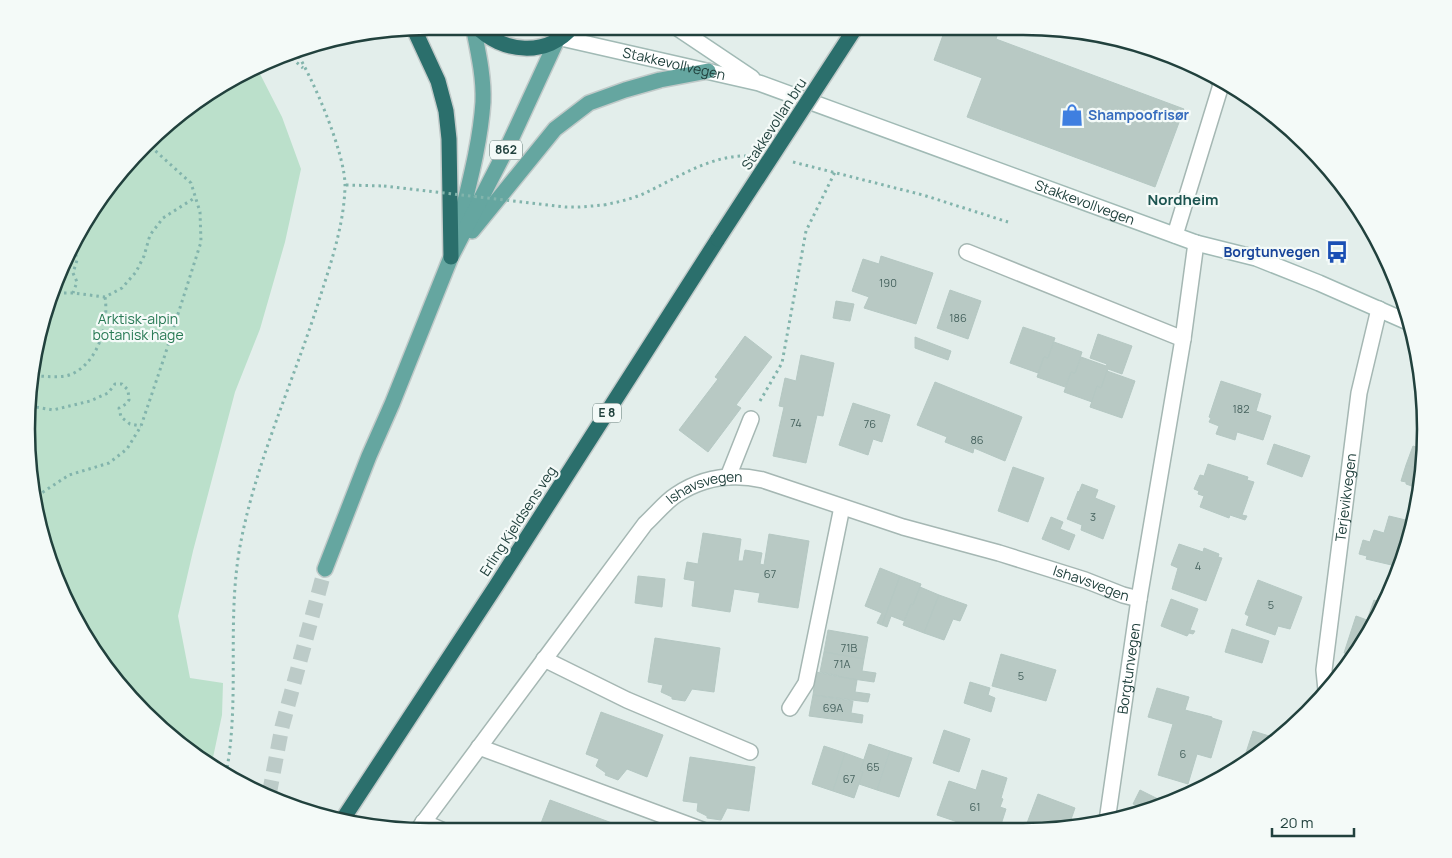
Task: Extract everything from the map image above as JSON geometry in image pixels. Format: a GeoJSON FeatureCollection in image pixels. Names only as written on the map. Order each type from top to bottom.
{"type":"FeatureCollection","features":[{"type":"Feature","properties":{"kind":"highway"},"geometry":{"type":"LineString","coordinates":[[417,35],[438,81],[446,111],[449,139],[451,257]]}},
{"type":"Feature","properties":{"kind":"highway"},"geometry":{"type":"LineString","coordinates":[[484,35],[496,43],[511,48],[527,49],[542,46],[559,39],[563,35]]}},
{"type":"Feature","properties":{"kind":"highway","name":"Stakkevollan bru"},"geometry":{"type":"LineString","coordinates":[[718,239],[851,35]]}},
{"type":"Feature","properties":{"kind":"highway","name":"Erling Kjeldsens veg"},"geometry":{"type":"LineString","coordinates":[[346,814],[501,578],[718,239]]}},
{"type":"Feature","properties":{"kind":"main road","name":"862"},"geometry":{"type":"LineString","coordinates":[[451,257],[472,166],[483,101],[475,35]]}},
{"type":"Feature","properties":{"kind":"main road","name":"862"},"geometry":{"type":"LineString","coordinates":[[326,569],[369,456],[451,257],[508,146],[559,39]]}},
{"type":"Feature","properties":{"kind":"main road"},"geometry":{"type":"LineString","coordinates":[[451,257],[554,129],[589,103],[652,82],[708,71]]}},
{"type":"Feature","properties":{"kind":"street","name":"Stakkevollvegen"},"geometry":{"type":"LineString","coordinates":[[688,35],[759,83]]}},
{"type":"Feature","properties":{"kind":"street","name":"Stakkevollvegen"},"geometry":{"type":"LineString","coordinates":[[559,39],[759,83],[1196,243],[1256,258],[1380,309],[1402,320]]}},
{"type":"Feature","properties":{"kind":"street"},"geometry":{"type":"LineString","coordinates":[[1175,235],[1220,88]]}},
{"type":"Feature","properties":{"kind":"street","name":"Borgtunvegen"},"geometry":{"type":"LineString","coordinates":[[1108,813],[1138,599],[1182,339],[1196,243]]}},
{"type":"Feature","properties":{"kind":"street"},"geometry":{"type":"LineString","coordinates":[[967,252],[1182,339]]}},
{"type":"Feature","properties":{"kind":"street","name":"Terjevikvegen"},"geometry":{"type":"LineString","coordinates":[[1325,682],[1324,670],[1359,393],[1380,309]]}},
{"type":"Feature","properties":{"kind":"street"},"geometry":{"type":"LineString","coordinates":[[728,476],[751,420]]}},
{"type":"Feature","properties":{"kind":"street","name":"Ishavsvegen"},"geometry":{"type":"LineString","coordinates":[[422,823],[645,524],[675,495],[686,488],[720,477],[744,476],[762,480],[903,527],[999,553],[1138,599]]}},
{"type":"Feature","properties":{"kind":"street"},"geometry":{"type":"LineString","coordinates":[[790,708],[806,683],[842,507]]}},
{"type":"Feature","properties":{"kind":"street"},"geometry":{"type":"LineString","coordinates":[[544,659],[627,700],[750,752]]}},
{"type":"Feature","properties":{"kind":"street"},"geometry":{"type":"LineString","coordinates":[[479,747],[683,823]]}},
{"type":"Feature","properties":{"kind":"path"},"geometry":{"type":"LineString","coordinates":[[227,767],[234,708],[234,599],[243,533],[266,452],[328,274],[338,236],[346,185],[333,134],[319,98],[299,57]]}},
{"type":"Feature","properties":{"kind":"path"},"geometry":{"type":"LineString","coordinates":[[293,59],[306,70]]}},
{"type":"Feature","properties":{"kind":"path"},"geometry":{"type":"LineString","coordinates":[[41,494],[69,474],[108,462],[127,449],[142,426],[201,242],[200,212],[191,183],[152,148]]}},
{"type":"Feature","properties":{"kind":"path"},"geometry":{"type":"LineString","coordinates":[[346,185],[384,186],[565,207],[580,207],[620,202],[643,194],[676,177],[726,157],[752,156]]}},
{"type":"Feature","properties":{"kind":"path"},"geometry":{"type":"LineString","coordinates":[[790,162],[923,195],[1008,222]]}},
{"type":"Feature","properties":{"kind":"path"},"geometry":{"type":"LineString","coordinates":[[764,394],[782,363],[806,232],[835,172]]}},
{"type":"Feature","properties":{"kind":"path"},"geometry":{"type":"LineString","coordinates":[[59,293],[105,297],[122,288],[136,272],[144,256],[150,235],[163,218],[196,197]]}},
{"type":"Feature","properties":{"kind":"path"},"geometry":{"type":"LineString","coordinates":[[73,293],[76,282],[73,272],[77,260],[76,255]]}},
{"type":"Feature","properties":{"kind":"path"},"geometry":{"type":"LineString","coordinates":[[38,376],[54,377],[73,374],[87,363],[98,348],[107,309],[105,297]]}},
{"type":"Feature","properties":{"kind":"path"},"geometry":{"type":"LineString","coordinates":[[36,407],[53,410],[90,401],[108,393],[115,384],[122,384],[128,390],[129,400],[120,408],[121,417],[130,424],[142,426]]}},
{"type":"Feature","properties":{"kind":"green space","name":"Arktisk-alpin botanisk hage"},"geometry":{"type":"Polygon","coordinates":[[[260,74],[282,117],[301,169],[285,242],[260,329],[235,392],[178,616],[190,678],[223,683],[222,715],[213,759],[189,742],[150,708],[116,669],[101,648],[65,580],[48,531],[38,480],[35,429],[36,403],[43,352],[56,302],[76,255],[101,210],[133,169],[169,133],[210,101],[260,74]]]}},
{"type":"Feature","properties":{"kind":"building"},"geometry":{"type":"Polygon","coordinates":[[[943,35],[997,35],[996,39],[1184,109],[1155,187],[967,117],[982,78],[934,60],[943,35]]]}},
{"type":"Feature","properties":{"kind":"building"},"geometry":{"type":"Polygon","coordinates":[[[881,256],[933,273],[916,324],[864,308],[869,297],[852,291],[863,259],[879,264],[881,256]]]}},
{"type":"Feature","properties":{"kind":"building"},"geometry":{"type":"Polygon","coordinates":[[[950,290],[981,301],[968,339],[937,328],[950,290]]]}},
{"type":"Feature","properties":{"kind":"building"},"geometry":{"type":"Polygon","coordinates":[[[836,301],[854,304],[850,321],[833,318],[836,301]]]}},
{"type":"Feature","properties":{"kind":"building"},"geometry":{"type":"Polygon","coordinates":[[[1023,327],[1055,338],[1048,358],[1044,357],[1038,373],[1010,363],[1023,327]]]}},
{"type":"Feature","properties":{"kind":"building"},"geometry":{"type":"Polygon","coordinates":[[[1098,334],[1132,346],[1122,374],[1108,369],[1101,388],[1097,386],[1092,402],[1064,392],[1071,372],[1075,373],[1081,357],[1106,366],[1107,364],[1090,358],[1098,334]]]}},
{"type":"Feature","properties":{"kind":"building"},"geometry":{"type":"Polygon","coordinates":[[[745,336],[772,357],[736,405],[741,408],[708,452],[679,430],[718,379],[715,377],[745,336]]]}},
{"type":"Feature","properties":{"kind":"building"},"geometry":{"type":"Polygon","coordinates":[[[915,337],[951,351],[948,360],[915,348],[915,337]]]}},
{"type":"Feature","properties":{"kind":"building"},"geometry":{"type":"Polygon","coordinates":[[[1054,342],[1082,352],[1075,373],[1071,372],[1065,387],[1037,377],[1044,357],[1048,358],[1054,342]]]}},
{"type":"Feature","properties":{"kind":"building"},"geometry":{"type":"Polygon","coordinates":[[[801,355],[834,363],[823,416],[817,415],[806,463],[773,456],[784,407],[779,406],[785,378],[796,381],[801,355]]]}},
{"type":"Feature","properties":{"kind":"building"},"geometry":{"type":"Polygon","coordinates":[[[1107,371],[1135,381],[1122,418],[1090,407],[1097,386],[1101,388],[1107,371]]]}},
{"type":"Feature","properties":{"kind":"building"},"geometry":{"type":"Polygon","coordinates":[[[1221,381],[1261,394],[1256,411],[1271,416],[1263,440],[1237,432],[1235,440],[1216,434],[1219,426],[1209,422],[1211,418],[1209,417],[1221,381]]]}},
{"type":"Feature","properties":{"kind":"building"},"geometry":{"type":"Polygon","coordinates":[[[935,382],[1022,417],[1005,461],[974,448],[973,453],[945,442],[947,437],[917,425],[935,382]]]}},
{"type":"Feature","properties":{"kind":"building"},"geometry":{"type":"Polygon","coordinates":[[[853,403],[890,415],[882,442],[873,439],[868,455],[839,445],[853,403]]]}},
{"type":"Feature","properties":{"kind":"building"},"geometry":{"type":"Polygon","coordinates":[[[1274,444],[1310,456],[1302,477],[1267,464],[1274,444]]]}},
{"type":"Feature","properties":{"kind":"building"},"geometry":{"type":"Polygon","coordinates":[[[1413,446],[1416,447],[1415,468],[1406,465],[1413,446]]]}},
{"type":"Feature","properties":{"kind":"building"},"geometry":{"type":"Polygon","coordinates":[[[1208,464],[1248,477],[1247,480],[1254,482],[1242,515],[1247,516],[1245,520],[1230,515],[1229,518],[1200,507],[1204,496],[1198,494],[1199,491],[1194,489],[1200,475],[1204,476],[1208,464]]]}},
{"type":"Feature","properties":{"kind":"building"},"geometry":{"type":"Polygon","coordinates":[[[1406,465],[1415,468],[1413,486],[1401,481],[1406,465]]]}},
{"type":"Feature","properties":{"kind":"building"},"geometry":{"type":"Polygon","coordinates":[[[1013,467],[1044,478],[1028,522],[998,511],[1013,467]]]}},
{"type":"Feature","properties":{"kind":"building"},"geometry":{"type":"Polygon","coordinates":[[[1082,484],[1098,490],[1095,498],[1115,506],[1103,539],[1081,530],[1082,525],[1067,519],[1082,484]]]}},
{"type":"Feature","properties":{"kind":"building"},"geometry":{"type":"Polygon","coordinates":[[[1389,516],[1406,520],[1393,565],[1366,559],[1367,556],[1359,554],[1363,540],[1370,542],[1374,530],[1384,533],[1389,516]]]}},
{"type":"Feature","properties":{"kind":"building"},"geometry":{"type":"Polygon","coordinates":[[[1051,517],[1063,522],[1060,529],[1075,535],[1069,550],[1042,539],[1051,517]]]}},
{"type":"Feature","properties":{"kind":"building"},"geometry":{"type":"Polygon","coordinates":[[[703,533],[741,539],[738,561],[743,561],[745,550],[762,553],[760,564],[764,565],[769,534],[809,541],[798,608],[758,602],[760,593],[734,589],[730,612],[692,606],[695,581],[684,579],[687,562],[698,564],[703,533]]]}},
{"type":"Feature","properties":{"kind":"building"},"geometry":{"type":"Polygon","coordinates":[[[1179,544],[1203,552],[1204,548],[1219,554],[1218,557],[1222,558],[1206,601],[1172,589],[1178,568],[1171,565],[1179,544]]]}},
{"type":"Feature","properties":{"kind":"building"},"geometry":{"type":"Polygon","coordinates":[[[880,568],[900,576],[882,625],[877,623],[882,613],[865,606],[880,568]]]}},
{"type":"Feature","properties":{"kind":"building"},"geometry":{"type":"Polygon","coordinates":[[[638,576],[665,579],[662,607],[635,603],[638,576]]]}},
{"type":"Feature","properties":{"kind":"building"},"geometry":{"type":"Polygon","coordinates":[[[900,576],[921,584],[904,621],[891,616],[887,627],[882,625],[900,576]]]}},
{"type":"Feature","properties":{"kind":"building"},"geometry":{"type":"Polygon","coordinates":[[[1258,580],[1302,597],[1290,629],[1278,626],[1275,635],[1246,625],[1249,616],[1245,614],[1258,580]]]}},
{"type":"Feature","properties":{"kind":"building"},"geometry":{"type":"Polygon","coordinates":[[[920,587],[939,595],[924,633],[903,625],[920,587]]]}},
{"type":"Feature","properties":{"kind":"building"},"geometry":{"type":"Polygon","coordinates":[[[939,595],[967,605],[960,621],[953,619],[944,640],[924,633],[939,595]]]}},
{"type":"Feature","properties":{"kind":"building"},"geometry":{"type":"Polygon","coordinates":[[[1171,599],[1198,609],[1190,630],[1195,631],[1193,634],[1189,633],[1187,636],[1161,626],[1171,599]]]}},
{"type":"Feature","properties":{"kind":"building"},"geometry":{"type":"Polygon","coordinates":[[[1374,600],[1377,601],[1364,626],[1351,648],[1347,654],[1344,653],[1356,616],[1367,620],[1374,600]]]}},
{"type":"Feature","properties":{"kind":"building"},"geometry":{"type":"Polygon","coordinates":[[[1232,629],[1269,641],[1262,663],[1225,652],[1232,629]]]}},
{"type":"Feature","properties":{"kind":"building"},"geometry":{"type":"Polygon","coordinates":[[[828,630],[868,637],[864,659],[824,652],[828,630]]]}},
{"type":"Feature","properties":{"kind":"building"},"geometry":{"type":"Polygon","coordinates":[[[655,638],[720,648],[714,692],[692,689],[685,701],[672,699],[672,697],[661,692],[663,685],[648,682],[655,638]]]}},
{"type":"Feature","properties":{"kind":"building"},"geometry":{"type":"Polygon","coordinates":[[[824,652],[864,659],[862,671],[876,673],[874,682],[820,672],[824,652]]]}},
{"type":"Feature","properties":{"kind":"building"},"geometry":{"type":"Polygon","coordinates":[[[1001,654],[1056,670],[1046,701],[992,686],[1001,654]]]}},
{"type":"Feature","properties":{"kind":"building"},"geometry":{"type":"Polygon","coordinates":[[[816,672],[857,680],[855,692],[870,694],[868,702],[813,695],[816,672]]]}},
{"type":"Feature","properties":{"kind":"building"},"geometry":{"type":"Polygon","coordinates":[[[970,682],[990,688],[988,695],[995,698],[991,712],[964,703],[970,682]]]}},
{"type":"Feature","properties":{"kind":"building"},"geometry":{"type":"Polygon","coordinates":[[[1157,688],[1189,697],[1185,710],[1222,721],[1211,758],[1197,754],[1188,784],[1158,775],[1173,724],[1148,717],[1157,688]]]}},
{"type":"Feature","properties":{"kind":"building"},"geometry":{"type":"Polygon","coordinates":[[[813,695],[853,701],[851,713],[863,715],[862,723],[809,716],[813,695]]]}},
{"type":"Feature","properties":{"kind":"building"},"geometry":{"type":"Polygon","coordinates":[[[601,712],[663,735],[647,777],[627,769],[618,780],[605,775],[606,773],[596,766],[599,759],[586,754],[601,712]]]}},
{"type":"Feature","properties":{"kind":"building"},"geometry":{"type":"Polygon","coordinates":[[[944,730],[970,739],[959,772],[933,763],[944,730]]]}},
{"type":"Feature","properties":{"kind":"building"},"geometry":{"type":"Polygon","coordinates":[[[1253,731],[1270,736],[1263,742],[1245,755],[1253,731]]]}},
{"type":"Feature","properties":{"kind":"building"},"geometry":{"type":"Polygon","coordinates":[[[869,744],[890,751],[877,790],[859,784],[863,772],[860,771],[869,744]]]}},
{"type":"Feature","properties":{"kind":"building"},"geometry":{"type":"Polygon","coordinates":[[[824,746],[845,753],[833,791],[812,784],[824,746]]]}},
{"type":"Feature","properties":{"kind":"building"},"geometry":{"type":"Polygon","coordinates":[[[890,751],[912,758],[899,797],[877,790],[890,751]]]}},
{"type":"Feature","properties":{"kind":"building"},"geometry":{"type":"Polygon","coordinates":[[[845,753],[864,760],[860,771],[863,772],[854,798],[833,791],[845,753]]]}},
{"type":"Feature","properties":{"kind":"building"},"geometry":{"type":"Polygon","coordinates":[[[690,757],[755,767],[749,811],[727,808],[721,820],[707,818],[707,816],[697,811],[698,803],[683,801],[690,757]]]}},
{"type":"Feature","properties":{"kind":"building"},"geometry":{"type":"Polygon","coordinates":[[[982,770],[1007,778],[1001,798],[1003,799],[1000,807],[1006,809],[1002,823],[960,823],[937,815],[949,781],[976,790],[982,770]]]}},
{"type":"Feature","properties":{"kind":"building"},"geometry":{"type":"Polygon","coordinates":[[[1140,790],[1158,799],[1138,806],[1133,804],[1140,790]]]}},
{"type":"Feature","properties":{"kind":"building"},"geometry":{"type":"Polygon","coordinates":[[[1038,794],[1075,808],[1071,820],[1027,823],[1038,794]]]}},
{"type":"Feature","properties":{"kind":"building"},"geometry":{"type":"Polygon","coordinates":[[[550,800],[612,823],[541,823],[550,800]]]}},
{"type":"Feature","properties":{"kind":"tunnel"},"geometry":{"type":"LineString","coordinates":[[270,789],[282,727],[325,569]]}},
{"type":"Feature","properties":{"kind":"place","name":"Shampoofrisør"},"geometry":{"type":"Point","coordinates":[1072,115]}},
{"type":"Feature","properties":{"kind":"place","name":"Borgtunvegen"},"geometry":{"type":"Point","coordinates":[1337,252]}},
{"type":"Feature","properties":{"kind":"district","name":"Nordheim"},"geometry":{"type":"Point","coordinates":[1183,200]}}]}
